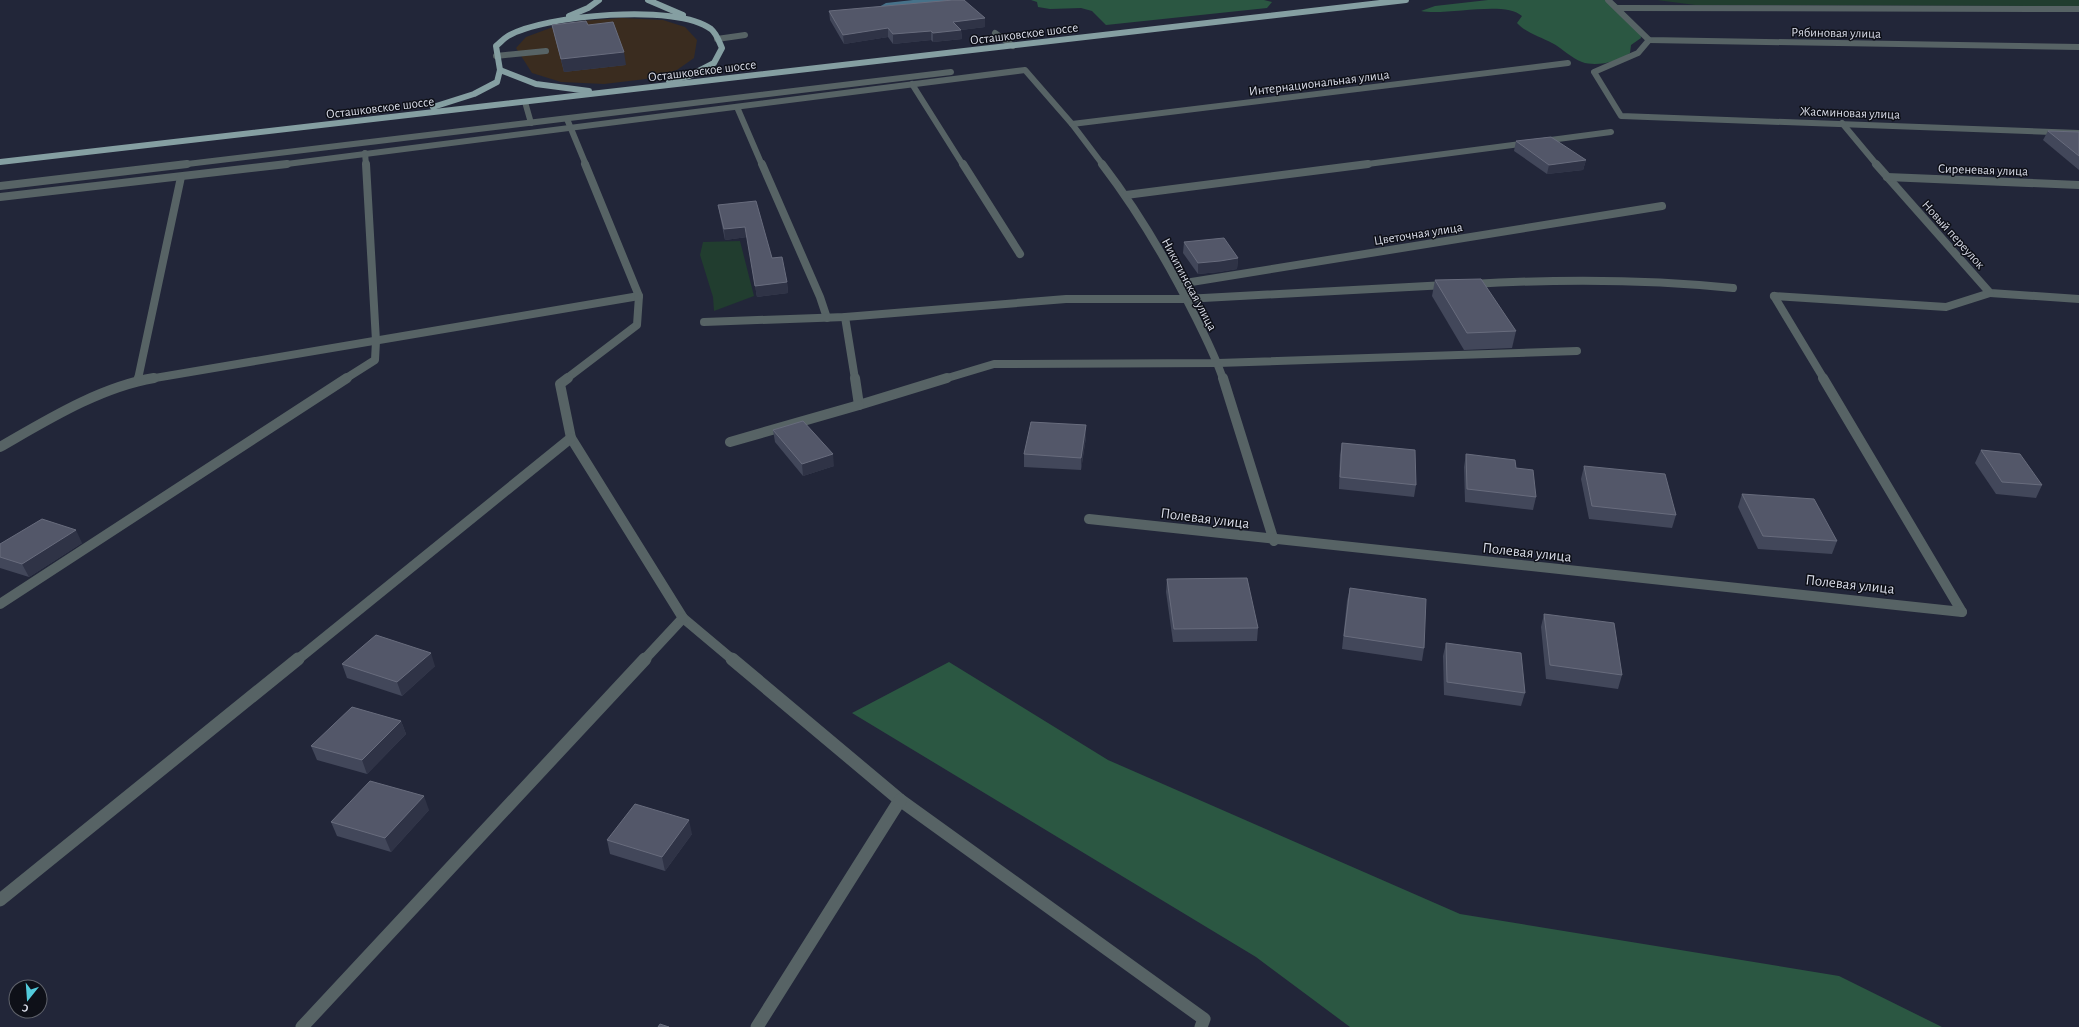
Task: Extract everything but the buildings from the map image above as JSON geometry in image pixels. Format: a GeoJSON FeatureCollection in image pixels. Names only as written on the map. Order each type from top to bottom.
{"type":"FeatureCollection","features":[{"type":"Feature","properties":{"kind":"main road"},"geometry":{"type":"LineString","coordinates":[[397,116],[464,99],[482,92],[497,82],[500,70],[496,56],[496,46],[510,35],[536,25],[561,19],[588,8],[599,0]]}},
{"type":"Feature","properties":{"kind":"main road"},"geometry":{"type":"LineString","coordinates":[[500,70],[536,84],[583,91],[632,90],[689,76],[714,63],[722,48],[713,30],[648,0]]}},
{"type":"Feature","properties":{"kind":"main road","name":"Осташковское шоссе"},"geometry":{"type":"LineString","coordinates":[[0,162],[1406,0]]}},
{"type":"Feature","properties":{"kind":"main road"},"geometry":{"type":"LineString","coordinates":[[561,19],[624,14],[656,15],[695,21]]}},
{"type":"Feature","properties":{"kind":"street"},"geometry":{"type":"LineString","coordinates":[[1608,0],[1649,40]]}},
{"type":"Feature","properties":{"kind":"street"},"geometry":{"type":"LineString","coordinates":[[1617,8],[2079,9]]}},
{"type":"Feature","properties":{"kind":"street"},"geometry":{"type":"LineString","coordinates":[[995,33],[1013,46]]}},
{"type":"Feature","properties":{"kind":"street"},"geometry":{"type":"LineString","coordinates":[[717,39],[745,36]]}},
{"type":"Feature","properties":{"kind":"street","name":"Рябиновая улица"},"geometry":{"type":"LineString","coordinates":[[1649,40],[2079,47]]}},
{"type":"Feature","properties":{"kind":"street","name":"Жасминовая улица"},"geometry":{"type":"LineString","coordinates":[[1649,40],[1638,53],[1594,72],[1621,116],[1842,123],[2079,133]]}},
{"type":"Feature","properties":{"kind":"street"},"geometry":{"type":"LineString","coordinates":[[496,56],[546,51]]}},
{"type":"Feature","properties":{"kind":"street","name":"Интернациональная улица"},"geometry":{"type":"LineString","coordinates":[[1072,124],[1568,63]]}},
{"type":"Feature","properties":{"kind":"street"},"geometry":{"type":"LineString","coordinates":[[0,197],[181,177],[569,123],[1011,65]]}},
{"type":"Feature","properties":{"kind":"street","name":"Никитинская улица"},"geometry":{"type":"LineString","coordinates":[[912,84],[1025,70],[1072,124],[1126,195],[1179,284],[1185,299],[1218,363],[1274,542]]}},
{"type":"Feature","properties":{"kind":"street"},"geometry":{"type":"LineString","coordinates":[[0,186],[531,123],[569,123],[737,107],[912,84],[1020,254]]}},
{"type":"Feature","properties":{"kind":"street"},"geometry":{"type":"LineString","coordinates":[[525,102],[531,123]]}},
{"type":"Feature","properties":{"kind":"street"},"geometry":{"type":"LineString","coordinates":[[737,107],[820,297],[827,318]]}},
{"type":"Feature","properties":{"kind":"street"},"geometry":{"type":"LineString","coordinates":[[569,123],[639,296],[637,325],[560,384],[571,438],[683,618],[900,800],[1204,1018],[1201,1027]]}},
{"type":"Feature","properties":{"kind":"street","name":"Новый переулок"},"geometry":{"type":"LineString","coordinates":[[1842,123],[1887,177],[1990,293]]}},
{"type":"Feature","properties":{"kind":"street"},"geometry":{"type":"LineString","coordinates":[[1126,195],[1611,132]]}},
{"type":"Feature","properties":{"kind":"street"},"geometry":{"type":"LineString","coordinates":[[0,604],[375,360],[376,341],[364,152]]}},
{"type":"Feature","properties":{"kind":"street"},"geometry":{"type":"LineString","coordinates":[[138,381],[181,177]]}},
{"type":"Feature","properties":{"kind":"street","name":"Сиреневая улица"},"geometry":{"type":"LineString","coordinates":[[1887,177],[2079,185]]}},
{"type":"Feature","properties":{"kind":"street","name":"Цветочная улица"},"geometry":{"type":"LineString","coordinates":[[1179,284],[1662,206]]}},
{"type":"Feature","properties":{"kind":"street"},"geometry":{"type":"LineString","coordinates":[[704,322],[845,317],[1066,300],[1185,299],[1534,280],[1692,283],[1734,288]]}},
{"type":"Feature","properties":{"kind":"street"},"geometry":{"type":"LineString","coordinates":[[1990,293],[2079,299]]}},
{"type":"Feature","properties":{"kind":"street","name":"Полевая улица"},"geometry":{"type":"LineString","coordinates":[[1089,519],[1274,542],[1817,596],[1962,612],[1774,296],[1946,307],[1990,293]]}},
{"type":"Feature","properties":{"kind":"street"},"geometry":{"type":"LineString","coordinates":[[0,447],[64,410],[138,381],[639,296]]}},
{"type":"Feature","properties":{"kind":"street"},"geometry":{"type":"LineString","coordinates":[[845,317],[859,405]]}},
{"type":"Feature","properties":{"kind":"street"},"geometry":{"type":"LineString","coordinates":[[730,442],[994,364],[1218,363],[1576,351]]}},
{"type":"Feature","properties":{"kind":"street"},"geometry":{"type":"LineString","coordinates":[[0,900],[571,438]]}},
{"type":"Feature","properties":{"kind":"street"},"geometry":{"type":"LineString","coordinates":[[302,1027],[683,618]]}},
{"type":"Feature","properties":{"kind":"street"},"geometry":{"type":"LineString","coordinates":[[757,1027],[900,800]]}},
{"type":"Feature","properties":{"kind":"shaded area"},"geometry":{"type":"Polygon","coordinates":[[[622,18],[663,20],[685,27],[697,40],[694,58],[677,70],[646,79],[604,84],[561,82],[532,73],[516,48],[526,37],[553,27],[581,21],[622,18]]]}},
{"type":"Feature","properties":{"kind":"green space"},"geometry":{"type":"Polygon","coordinates":[[[1031,0],[1264,0],[1272,2],[1267,8],[1106,25],[1092,11],[1081,8],[1050,9],[1038,7],[1037,2],[1031,0]]]}},
{"type":"Feature","properties":{"kind":"green space"},"geometry":{"type":"Polygon","coordinates":[[[1488,0],[1609,0],[1618,5],[1640,28],[1641,38],[1631,45],[1630,53],[1625,56],[1607,63],[1594,64],[1582,62],[1570,56],[1556,45],[1525,30],[1517,23],[1522,16],[1514,11],[1503,9],[1474,9],[1445,12],[1421,11],[1435,6],[1488,0]]]}},
{"type":"Feature","properties":{"kind":"green space"},"geometry":{"type":"Polygon","coordinates":[[[1657,0],[2079,0],[2079,6],[1695,5],[1657,0]]]}},
{"type":"Feature","properties":{"kind":"green space"},"geometry":{"type":"Polygon","coordinates":[[[740,241],[754,296],[714,311],[713,297],[700,255],[703,242],[740,241]]]}},
{"type":"Feature","properties":{"kind":"green space"},"geometry":{"type":"Polygon","coordinates":[[[949,662],[1108,760],[1460,914],[1839,976],[1942,1027],[1350,1027],[1256,957],[852,713],[949,662]]]}},
{"type":"Feature","properties":{"kind":"water"},"geometry":{"type":"Polygon","coordinates":[[[913,0],[952,1],[879,7],[886,3],[913,0]]]}}]}
